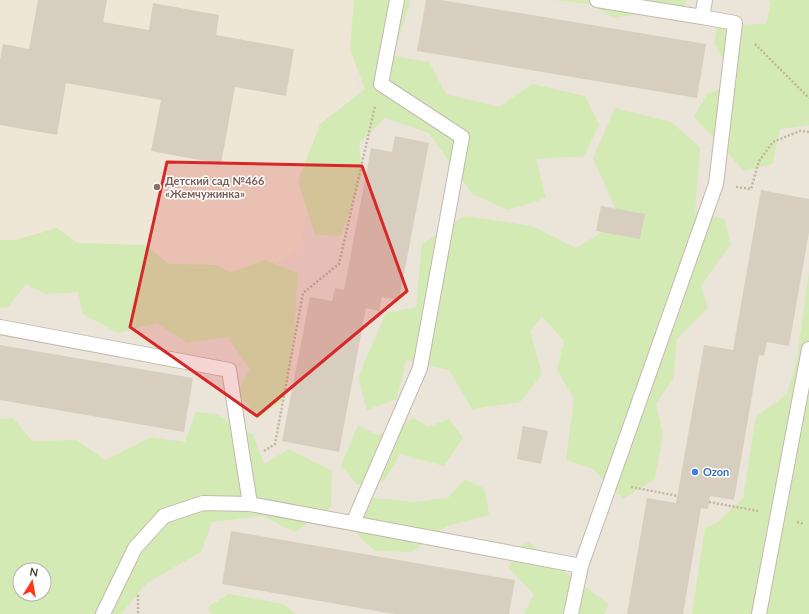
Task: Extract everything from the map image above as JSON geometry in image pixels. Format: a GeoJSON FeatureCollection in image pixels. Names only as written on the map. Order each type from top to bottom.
{"type":"FeatureCollection","features":[{"type":"Feature","properties":{"kind":"lane"},"geometry":{"type":"LineString","coordinates":[[353,523],[420,368],[462,137],[381,84],[397,0]]}},
{"type":"Feature","properties":{"kind":"lane"},"geometry":{"type":"LineString","coordinates":[[571,614],[581,566],[716,184],[735,23],[597,0]]}},
{"type":"Feature","properties":{"kind":"lane"},"geometry":{"type":"LineString","coordinates":[[702,17],[705,0]]}},
{"type":"Feature","properties":{"kind":"lane"},"geometry":{"type":"LineString","coordinates":[[0,327],[229,370],[250,504]]}},
{"type":"Feature","properties":{"kind":"lane"},"geometry":{"type":"LineString","coordinates":[[759,614],[809,349]]}},
{"type":"Feature","properties":{"kind":"lane"},"geometry":{"type":"LineString","coordinates":[[103,614],[135,548],[164,516],[203,503],[250,504],[581,566]]}},
{"type":"Feature","properties":{"kind":"path"},"geometry":{"type":"LineString","coordinates":[[735,23],[809,98]]}},
{"type":"Feature","properties":{"kind":"path"},"geometry":{"type":"LineString","coordinates":[[244,463],[275,444],[303,293],[339,264],[365,145],[381,84]]}},
{"type":"Feature","properties":{"kind":"path"},"geometry":{"type":"LineString","coordinates":[[716,184],[751,189],[759,161],[774,142],[800,131],[809,132]]}},
{"type":"Feature","properties":{"kind":"path"},"geometry":{"type":"LineString","coordinates":[[611,484],[678,496]]}},
{"type":"Feature","properties":{"kind":"path"},"geometry":{"type":"LineString","coordinates":[[709,502],[756,511]]}},
{"type":"Feature","properties":{"kind":"highlighted area"},"geometry":{"type":"Polygon","coordinates":[[[167,162],[362,166],[407,291],[257,416],[130,327],[167,162]]]}},
{"type":"Feature","properties":{"kind":"shaded area"},"geometry":{"type":"Polygon","coordinates":[[[0,0],[809,0],[809,614],[0,614],[0,0]]]}},
{"type":"Feature","properties":{"kind":"shaded area","name":"Детский сад №466 «Жемчужинка»"},"geometry":{"type":"Polygon","coordinates":[[[0,0],[370,0],[346,123],[327,126],[299,249],[243,287],[0,248],[0,0]]]}},
{"type":"Feature","properties":{"kind":"green space"},"geometry":{"type":"Polygon","coordinates":[[[354,0],[409,0],[410,3],[393,56],[429,62],[446,94],[499,107],[532,84],[585,96],[599,125],[584,156],[536,159],[546,198],[508,210],[472,194],[429,133],[385,118],[359,143],[362,175],[341,236],[315,235],[298,181],[320,124],[365,89],[350,49],[354,0]]]}},
{"type":"Feature","properties":{"kind":"green space"},"geometry":{"type":"Polygon","coordinates":[[[552,0],[687,0],[683,6],[615,18],[589,4],[552,0]]]}},
{"type":"Feature","properties":{"kind":"green space"},"geometry":{"type":"Polygon","coordinates":[[[767,0],[809,0],[809,125],[780,129],[772,164],[744,171],[694,117],[707,94],[738,82],[714,44],[717,25],[766,24],[771,2],[767,0]]]}},
{"type":"Feature","properties":{"kind":"green space"},"geometry":{"type":"Polygon","coordinates":[[[615,108],[671,122],[700,147],[695,212],[725,219],[730,245],[701,286],[708,308],[677,339],[673,379],[656,404],[663,434],[655,479],[623,499],[593,469],[566,460],[574,400],[557,369],[564,341],[542,316],[530,331],[542,374],[520,402],[472,409],[449,370],[406,360],[397,399],[367,410],[358,377],[386,313],[416,307],[422,244],[465,216],[532,226],[576,248],[621,221],[593,158],[615,108]]]}},
{"type":"Feature","properties":{"kind":"green space"},"geometry":{"type":"Polygon","coordinates":[[[57,228],[78,243],[146,245],[169,264],[215,265],[231,272],[265,260],[298,273],[294,337],[285,398],[259,418],[237,393],[250,369],[227,337],[187,343],[157,323],[118,333],[83,314],[78,292],[45,294],[26,284],[7,308],[0,307],[0,240],[15,240],[57,228]]]}},
{"type":"Feature","properties":{"kind":"green space"},"geometry":{"type":"Polygon","coordinates":[[[809,272],[809,614],[692,614],[705,528],[717,523],[743,498],[756,417],[787,394],[797,359],[809,272]]]}},
{"type":"Feature","properties":{"kind":"green space"},"geometry":{"type":"Polygon","coordinates":[[[196,412],[216,414],[253,435],[264,464],[289,449],[332,471],[331,507],[295,532],[263,516],[212,522],[201,552],[147,583],[121,614],[0,614],[0,419],[13,418],[32,441],[76,440],[105,460],[151,437],[185,442],[196,412]]]}},
{"type":"Feature","properties":{"kind":"green space"},"geometry":{"type":"Polygon","coordinates":[[[414,418],[428,427],[449,419],[463,438],[444,466],[400,454],[384,481],[358,485],[341,466],[358,425],[378,435],[414,418]]]}},
{"type":"Feature","properties":{"kind":"green space"},"geometry":{"type":"Polygon","coordinates":[[[465,479],[485,489],[489,515],[447,526],[411,552],[375,551],[356,533],[373,498],[415,502],[448,498],[465,479]]]}},
{"type":"Feature","properties":{"kind":"green space"},"geometry":{"type":"Polygon","coordinates":[[[529,542],[567,574],[609,604],[604,614],[524,614],[534,594],[509,568],[515,548],[529,542]]]}},
{"type":"Feature","properties":{"kind":"green space"},"geometry":{"type":"Polygon","coordinates":[[[229,594],[283,604],[296,614],[212,614],[208,607],[229,594]]]}},
{"type":"Feature","properties":{"kind":"building"},"geometry":{"type":"Polygon","coordinates":[[[38,0],[107,0],[103,22],[149,30],[153,3],[219,15],[216,35],[294,49],[286,96],[235,87],[221,164],[151,151],[161,100],[66,83],[57,135],[0,125],[0,60],[3,44],[29,49],[38,0]]]}},
{"type":"Feature","properties":{"kind":"building"},"geometry":{"type":"Polygon","coordinates":[[[426,0],[441,0],[706,44],[697,98],[417,51],[426,0]]]}},
{"type":"Feature","properties":{"kind":"building"},"geometry":{"type":"Polygon","coordinates":[[[395,136],[429,143],[399,300],[382,297],[379,311],[366,308],[339,452],[282,441],[310,297],[332,301],[335,288],[344,290],[371,148],[392,152],[395,136]]]}},
{"type":"Feature","properties":{"kind":"building"},"geometry":{"type":"Polygon","coordinates":[[[761,190],[809,199],[809,232],[789,346],[767,342],[764,356],[759,355],[734,500],[710,496],[708,509],[701,508],[683,614],[627,614],[647,498],[676,503],[704,345],[733,350],[761,190]]]}},
{"type":"Feature","properties":{"kind":"building"},"geometry":{"type":"Polygon","coordinates":[[[601,206],[645,214],[640,239],[596,231],[601,206]]]}},
{"type":"Feature","properties":{"kind":"building"},"geometry":{"type":"Polygon","coordinates":[[[0,345],[193,378],[184,432],[0,400],[0,345]]]}},
{"type":"Feature","properties":{"kind":"building"},"geometry":{"type":"Polygon","coordinates":[[[523,426],[548,431],[541,464],[517,459],[523,426]]]}},
{"type":"Feature","properties":{"kind":"building"},"geometry":{"type":"Polygon","coordinates":[[[231,531],[515,580],[509,614],[394,614],[222,584],[231,531]]]}},
{"type":"Feature","properties":{"kind":"place","name":"Детский сад №466 «Жемчужинка»"},"geometry":{"type":"Point","coordinates":[157,187]}},
{"type":"Feature","properties":{"kind":"place","name":"Ozon"},"geometry":{"type":"Point","coordinates":[695,472]}}]}
